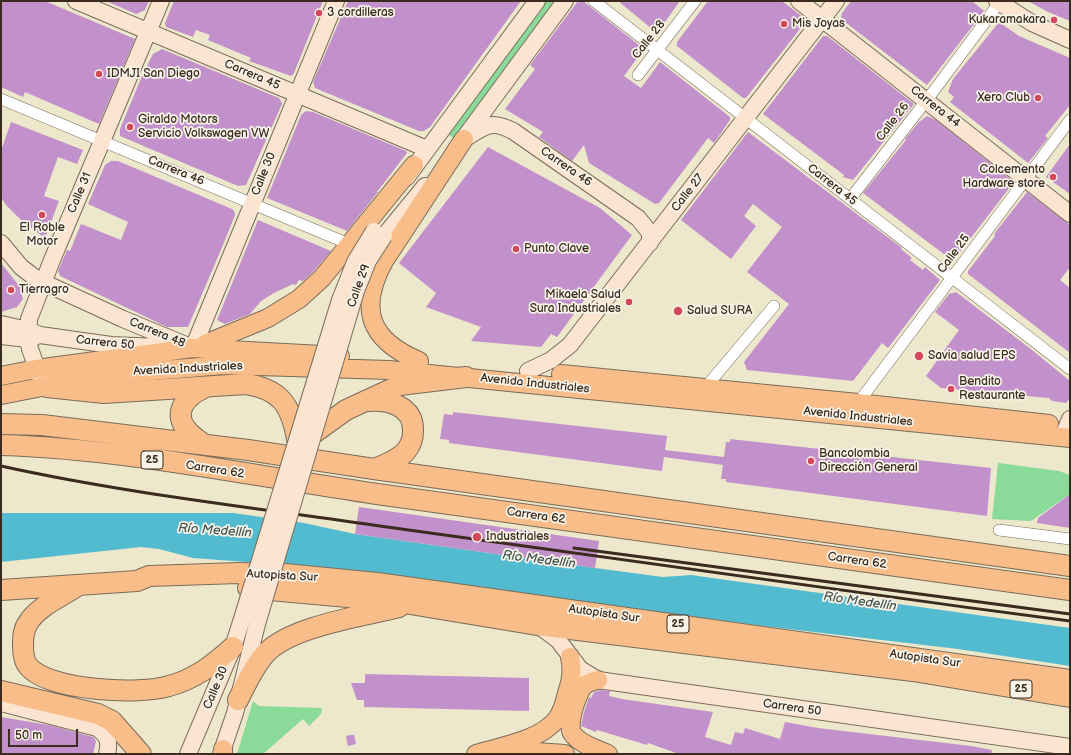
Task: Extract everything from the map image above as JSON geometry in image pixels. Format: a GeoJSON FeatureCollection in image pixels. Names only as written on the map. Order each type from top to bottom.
{"type":"FeatureCollection","features":[{"type":"Feature","properties":{"kind":"highway"},"geometry":{"type":"LineString","coordinates":[[47,387],[104,393],[204,388],[246,384],[258,386],[278,396],[287,405],[293,417],[310,434],[366,401],[400,385],[466,377]]}},
{"type":"Feature","properties":{"kind":"highway"},"geometry":{"type":"LineString","coordinates":[[204,388],[192,394],[186,400],[182,409],[182,418],[185,428],[205,445]]}},
{"type":"Feature","properties":{"kind":"highway"},"geometry":{"type":"LineString","coordinates":[[366,401],[378,400],[395,404],[409,415],[413,426],[411,444],[405,452],[387,464],[374,469]]}},
{"type":"Feature","properties":{"kind":"highway","name":"Carrera 62"},"geometry":{"type":"LineString","coordinates":[[1,424],[42,426],[205,445],[1070,566]]}},
{"type":"Feature","properties":{"kind":"highway","name":"Carrera 62"},"geometry":{"type":"LineString","coordinates":[[1,445],[38,446],[156,460],[309,484],[1070,590]]}},
{"type":"Feature","properties":{"kind":"highway"},"geometry":{"type":"LineString","coordinates":[[747,545],[895,542]]}},
{"type":"Feature","properties":{"kind":"highway","name":"Autopista Sur"},"geometry":{"type":"LineString","coordinates":[[1,590],[137,581],[150,576],[238,573],[285,574],[377,583],[1070,680]]}},
{"type":"Feature","properties":{"kind":"highway","name":"Autopista Sur"},"geometry":{"type":"LineString","coordinates":[[137,581],[149,585],[277,589],[409,604],[537,625],[913,672],[1070,697]]}},
{"type":"Feature","properties":{"kind":"highway"},"geometry":{"type":"LineString","coordinates":[[81,584],[41,610],[28,623],[22,636],[23,654],[28,666],[36,673],[54,682],[94,689],[134,690],[167,687],[193,678],[206,670],[233,647]]}},
{"type":"Feature","properties":{"kind":"highway"},"geometry":{"type":"LineString","coordinates":[[238,700],[260,661],[268,651],[280,643],[316,627],[409,604]]}},
{"type":"Feature","properties":{"kind":"highway"},"geometry":{"type":"LineString","coordinates":[[798,641],[913,672]]}},
{"type":"Feature","properties":{"kind":"highway"},"geometry":{"type":"LineString","coordinates":[[1,691],[98,714],[112,721],[141,754]]}},
{"type":"Feature","properties":{"kind":"main road"},"geometry":{"type":"LineString","coordinates":[[419,361],[394,349],[375,330],[371,318],[375,279],[384,261],[464,139]]}},
{"type":"Feature","properties":{"kind":"main road"},"geometry":{"type":"LineString","coordinates":[[193,348],[246,329],[283,310],[299,299],[322,278],[414,165]]}},
{"type":"Feature","properties":{"kind":"main road","name":"Avenida Industriales"},"geometry":{"type":"LineString","coordinates":[[1,376],[36,369],[193,348],[419,361],[528,371],[858,403],[1068,429]]}},
{"type":"Feature","properties":{"kind":"main road","name":"Avenida Industriales"},"geometry":{"type":"LineString","coordinates":[[1,395],[103,375],[224,365],[389,370],[1068,429]]}},
{"type":"Feature","properties":{"kind":"main road"},"geometry":{"type":"LineString","coordinates":[[476,754],[538,734],[557,719],[564,704],[571,678],[572,668],[570,658]]}},
{"type":"Feature","properties":{"kind":"main road"},"geometry":{"type":"LineString","coordinates":[[598,680],[583,687],[571,717],[570,727],[572,733],[582,742],[608,754]]}},
{"type":"Feature","properties":{"kind":"main road"},"geometry":{"type":"LineString","coordinates":[[498,754],[536,752],[565,754]]}},
{"type":"Feature","properties":{"kind":"street","name":"Carrera 45"},"geometry":{"type":"LineString","coordinates":[[76,1],[427,149]]}},
{"type":"Feature","properties":{"kind":"street","name":"Calle 31"},"geometry":{"type":"LineString","coordinates":[[47,387],[36,369],[29,319],[52,260],[161,1]]}},
{"type":"Feature","properties":{"kind":"street","name":"Calle 30"},"geometry":{"type":"LineString","coordinates":[[193,348],[336,1]]}},
{"type":"Feature","properties":{"kind":"street","name":"Calle 29"},"geometry":{"type":"LineString","coordinates":[[249,623],[356,291],[379,233],[414,165],[537,1]]}},
{"type":"Feature","properties":{"kind":"street","name":"Calle 29"},"geometry":{"type":"LineString","coordinates":[[379,233],[464,139],[565,1]]}},
{"type":"Feature","properties":{"kind":"street","name":"Carrera 45"},"geometry":{"type":"LineString","coordinates":[[594,1],[1070,369]]}},
{"type":"Feature","properties":{"kind":"street","name":"Calle 28"},"geometry":{"type":"LineString","coordinates":[[638,75],[695,1]]}},
{"type":"Feature","properties":{"kind":"street","name":"Carrera 44"},"geometry":{"type":"LineString","coordinates":[[799,1],[1070,214]]}},
{"type":"Feature","properties":{"kind":"street","name":"Calle 27"},"geometry":{"type":"LineString","coordinates":[[528,371],[551,360],[570,345],[823,20],[836,1]]}},
{"type":"Feature","properties":{"kind":"street"},"geometry":{"type":"LineString","coordinates":[[998,2],[1032,23],[1070,40]]}},
{"type":"Feature","properties":{"kind":"street","name":"Calle 26"},"geometry":{"type":"LineString","coordinates":[[850,199],[926,100],[998,2]]}},
{"type":"Feature","properties":{"kind":"street","name":"Carrera 46"},"geometry":{"type":"LineString","coordinates":[[1,99],[350,244]]}},
{"type":"Feature","properties":{"kind":"street","name":"Calle 25"},"geometry":{"type":"LineString","coordinates":[[858,403],[1070,120]]}},
{"type":"Feature","properties":{"kind":"street","name":"Carrera 46"},"geometry":{"type":"LineString","coordinates":[[464,139],[480,128],[494,124],[501,125],[513,131],[638,218],[650,233],[650,243]]}},
{"type":"Feature","properties":{"kind":"street","name":"Carrera 48"},"geometry":{"type":"LineString","coordinates":[[1,243],[21,267],[43,282],[193,348]]}},
{"type":"Feature","properties":{"kind":"street"},"geometry":{"type":"LineString","coordinates":[[21,267],[35,267],[52,260]]}},
{"type":"Feature","properties":{"kind":"street","name":"Carrera 48"},"geometry":{"type":"LineString","coordinates":[[34,304],[49,298],[57,299],[114,326],[193,348]]}},
{"type":"Feature","properties":{"kind":"street"},"geometry":{"type":"LineString","coordinates":[[4,328],[23,317],[34,304]]}},
{"type":"Feature","properties":{"kind":"street"},"geometry":{"type":"LineString","coordinates":[[705,388],[774,306]]}},
{"type":"Feature","properties":{"kind":"street","name":"Carrera 50"},"geometry":{"type":"LineString","coordinates":[[4,328],[32,334],[110,345],[193,348]]}},
{"type":"Feature","properties":{"kind":"street"},"geometry":{"type":"LineString","coordinates":[[999,530],[1070,539]]}},
{"type":"Feature","properties":{"kind":"street","name":"Calle 30"},"geometry":{"type":"LineString","coordinates":[[188,754],[233,647],[249,623]]}},
{"type":"Feature","properties":{"kind":"street","name":"Calle 30"},"geometry":{"type":"LineString","coordinates":[[222,752],[238,700],[249,623]]}},
{"type":"Feature","properties":{"kind":"street","name":"Carrera 50"},"geometry":{"type":"LineString","coordinates":[[537,625],[558,640],[570,658],[586,674],[598,680],[1070,747]]}},
{"type":"Feature","properties":{"kind":"street"},"geometry":{"type":"LineString","coordinates":[[1,703],[97,728],[107,735],[109,744],[107,754]]}},
{"type":"Feature","properties":{"kind":"green space"},"geometry":{"type":"Polygon","coordinates":[[[543,1],[556,1],[455,139],[446,133],[543,1]]]}},
{"type":"Feature","properties":{"kind":"green space"},"geometry":{"type":"Polygon","coordinates":[[[998,463],[1059,471],[1070,475],[1070,494],[1031,521],[992,519],[998,463]]]}},
{"type":"Feature","properties":{"kind":"green space"},"geometry":{"type":"Polygon","coordinates":[[[253,701],[259,706],[322,708],[321,714],[309,726],[303,719],[263,754],[237,754],[253,701]]]}},
{"type":"Feature","properties":{"kind":"water","name":"Río Medellín"},"geometry":{"type":"Polygon","coordinates":[[[1,513],[233,513],[304,523],[355,534],[595,568],[663,577],[691,575],[1070,628],[1070,666],[958,649],[763,626],[339,569],[193,558],[159,549],[141,547],[1,562],[1,513]]]}},
{"type":"Feature","properties":{"kind":"building"},"geometry":{"type":"Polygon","coordinates":[[[1,1],[45,1],[135,39],[99,124],[25,92],[23,97],[1,87],[1,1]]]}},
{"type":"Feature","properties":{"kind":"building"},"geometry":{"type":"Polygon","coordinates":[[[106,1],[149,1],[145,10],[136,14],[106,1]]]}},
{"type":"Feature","properties":{"kind":"building"},"geometry":{"type":"Polygon","coordinates":[[[174,1],[323,1],[294,73],[291,76],[249,61],[251,58],[208,40],[210,35],[196,30],[193,37],[166,27],[165,23],[174,1]]]}},
{"type":"Feature","properties":{"kind":"building"},"geometry":{"type":"Polygon","coordinates":[[[348,1],[521,1],[430,127],[424,131],[419,131],[315,88],[313,82],[348,1]]]}},
{"type":"Feature","properties":{"kind":"building"},"geometry":{"type":"Polygon","coordinates":[[[578,1],[583,1],[644,49],[624,76],[641,88],[660,62],[730,117],[730,120],[714,143],[708,138],[659,203],[655,204],[589,163],[584,145],[572,161],[539,137],[543,132],[505,109],[535,69],[530,65],[578,1]]]}},
{"type":"Feature","properties":{"kind":"building"},"geometry":{"type":"Polygon","coordinates":[[[618,1],[680,1],[662,26],[651,28],[618,1]]]}},
{"type":"Feature","properties":{"kind":"building"},"geometry":{"type":"Polygon","coordinates":[[[708,1],[782,1],[807,20],[746,98],[743,98],[677,46],[677,42],[708,1]]]}},
{"type":"Feature","properties":{"kind":"building"},"geometry":{"type":"Polygon","coordinates":[[[851,1],[972,1],[984,11],[927,85],[841,19],[842,13],[851,1]]]}},
{"type":"Feature","properties":{"kind":"building"},"geometry":{"type":"Polygon","coordinates":[[[1028,1],[1070,1],[1070,21],[1048,12],[1028,1]]]}},
{"type":"Feature","properties":{"kind":"building"},"geometry":{"type":"Polygon","coordinates":[[[999,22],[1019,36],[1070,58],[1070,105],[1045,136],[1048,138],[1028,163],[950,102],[954,97],[948,92],[953,79],[999,22]]]}},
{"type":"Feature","properties":{"kind":"building"},"geometry":{"type":"Polygon","coordinates":[[[823,36],[827,36],[914,104],[853,180],[843,177],[844,175],[763,114],[823,36]]]}},
{"type":"Feature","properties":{"kind":"building"},"geometry":{"type":"Polygon","coordinates":[[[162,49],[279,98],[281,101],[282,104],[246,185],[238,186],[120,136],[120,129],[142,76],[153,54],[162,49]]]}},
{"type":"Feature","properties":{"kind":"building"},"geometry":{"type":"Polygon","coordinates":[[[306,111],[313,112],[406,151],[407,153],[347,231],[267,198],[301,115],[306,111]]]}},
{"type":"Feature","properties":{"kind":"building"},"geometry":{"type":"Polygon","coordinates":[[[927,116],[936,120],[1014,182],[953,261],[863,193],[918,123],[927,116]]]}},
{"type":"Feature","properties":{"kind":"building"},"geometry":{"type":"Polygon","coordinates":[[[11,122],[83,150],[77,164],[58,157],[44,196],[59,201],[45,238],[23,222],[6,205],[1,197],[1,151],[11,122]]]}},
{"type":"Feature","properties":{"kind":"building"},"geometry":{"type":"Polygon","coordinates":[[[748,132],[902,248],[901,249],[912,258],[910,260],[923,270],[925,267],[940,280],[888,348],[882,343],[853,381],[747,370],[744,362],[789,304],[747,272],[782,227],[753,204],[744,216],[756,226],[731,259],[681,220],[748,132]]]}},
{"type":"Feature","properties":{"kind":"building"},"geometry":{"type":"Polygon","coordinates":[[[1070,144],[1070,194],[1046,177],[1070,144]]]}},
{"type":"Feature","properties":{"kind":"building","name":"Punto Clave"},"geometry":{"type":"Polygon","coordinates":[[[488,147],[600,208],[632,235],[557,337],[551,334],[541,347],[471,341],[481,327],[426,307],[436,293],[399,263],[488,147]]]}},
{"type":"Feature","properties":{"kind":"building"},"geometry":{"type":"Polygon","coordinates":[[[111,161],[118,161],[234,211],[235,215],[188,327],[167,327],[60,276],[58,271],[67,250],[70,251],[81,224],[121,240],[128,222],[88,204],[105,165],[111,161]]]}},
{"type":"Feature","properties":{"kind":"building"},"geometry":{"type":"Polygon","coordinates":[[[1027,192],[1070,225],[1070,267],[1060,280],[1070,288],[1070,353],[968,274],[968,271],[995,236],[994,234],[1027,192]]]}},
{"type":"Feature","properties":{"kind":"building"},"geometry":{"type":"Polygon","coordinates":[[[258,220],[331,251],[314,271],[303,281],[299,280],[296,285],[293,284],[274,293],[261,301],[250,314],[225,324],[217,320],[258,220]]]}},
{"type":"Feature","properties":{"kind":"building","name":"Tierragro"},"geometry":{"type":"Polygon","coordinates":[[[1,263],[20,287],[23,299],[17,307],[1,312],[1,263]]]}},
{"type":"Feature","properties":{"kind":"building"},"geometry":{"type":"Polygon","coordinates":[[[956,292],[1070,381],[1070,398],[1066,403],[1052,401],[1049,398],[941,388],[926,376],[959,330],[935,312],[949,294],[956,292]]]}},
{"type":"Feature","properties":{"kind":"building","name":"Bancolombia Dirección General"},"geometry":{"type":"Polygon","coordinates":[[[453,412],[667,436],[665,450],[724,457],[726,442],[730,442],[730,439],[991,468],[987,516],[726,482],[726,479],[721,479],[723,465],[664,457],[662,471],[449,443],[449,440],[440,439],[444,414],[453,415],[453,412]]]}},
{"type":"Feature","properties":{"kind":"building"},"geometry":{"type":"Polygon","coordinates":[[[1070,494],[1070,528],[1037,523],[1038,518],[1070,494]]]}},
{"type":"Feature","properties":{"kind":"building","name":"Industriales"},"geometry":{"type":"Polygon","coordinates":[[[359,507],[599,541],[595,568],[355,534],[359,507]]]}},
{"type":"Feature","properties":{"kind":"building"},"geometry":{"type":"Polygon","coordinates":[[[365,674],[529,678],[529,711],[364,707],[364,700],[357,700],[351,683],[365,683],[365,674]]]}},
{"type":"Feature","properties":{"kind":"building"},"geometry":{"type":"Polygon","coordinates":[[[601,690],[610,691],[609,696],[622,699],[713,712],[705,737],[731,745],[735,732],[743,734],[745,728],[780,739],[785,722],[818,728],[971,746],[992,750],[991,754],[679,754],[648,743],[647,745],[597,730],[596,732],[581,726],[589,697],[591,698],[594,692],[601,690]]]}},
{"type":"Feature","properties":{"kind":"building"},"geometry":{"type":"Polygon","coordinates":[[[1,717],[49,725],[93,737],[96,741],[93,754],[1,754],[1,717]]]}},
{"type":"Feature","properties":{"kind":"building"},"geometry":{"type":"Polygon","coordinates":[[[354,735],[356,744],[348,746],[346,736],[354,735]]]}},
{"type":"Feature","properties":{"kind":"railway"},"geometry":{"type":"LineString","coordinates":[[1,466],[97,485],[193,500],[814,587],[1070,621]]}},
{"type":"Feature","properties":{"kind":"railway"},"geometry":{"type":"LineString","coordinates":[[574,548],[1070,614]]}},
{"type":"Feature","properties":{"kind":"place","name":"3 cordilleras"},"geometry":{"type":"Point","coordinates":[319,13]}},
{"type":"Feature","properties":{"kind":"place","name":"Kukaramakara"},"geometry":{"type":"Point","coordinates":[1054,20]}},
{"type":"Feature","properties":{"kind":"place","name":"Mis Joyas"},"geometry":{"type":"Point","coordinates":[784,24]}},
{"type":"Feature","properties":{"kind":"place","name":"IDMJI San Diego"},"geometry":{"type":"Point","coordinates":[99,74]}},
{"type":"Feature","properties":{"kind":"place","name":"Xero Club"},"geometry":{"type":"Point","coordinates":[1038,98]}},
{"type":"Feature","properties":{"kind":"place","name":"Giraldo Motors Servicio Volkswagen VW"},"geometry":{"type":"Point","coordinates":[130,127]}},
{"type":"Feature","properties":{"kind":"place","name":"Colcemento Hardware store"},"geometry":{"type":"Point","coordinates":[1053,177]}},
{"type":"Feature","properties":{"kind":"place","name":"El Roble Motor"},"geometry":{"type":"Point","coordinates":[42,215]}},
{"type":"Feature","properties":{"kind":"place","name":"Punto Clave"},"geometry":{"type":"Point","coordinates":[516,249]}},
{"type":"Feature","properties":{"kind":"place","name":"Tierragro"},"geometry":{"type":"Point","coordinates":[11,290]}},
{"type":"Feature","properties":{"kind":"place","name":"Mikaela Salud Sura Industriales"},"geometry":{"type":"Point","coordinates":[629,302]}},
{"type":"Feature","properties":{"kind":"place","name":"Salud SURA"},"geometry":{"type":"Point","coordinates":[678,311]}},
{"type":"Feature","properties":{"kind":"place","name":"Savia salud EPS"},"geometry":{"type":"Point","coordinates":[919,356]}},
{"type":"Feature","properties":{"kind":"place","name":"Bendito Restaurante"},"geometry":{"type":"Point","coordinates":[951,389]}},
{"type":"Feature","properties":{"kind":"place","name":"Bancolombia Dirección General"},"geometry":{"type":"Point","coordinates":[811,461]}},
{"type":"Feature","properties":{"kind":"place","name":"Industriales"},"geometry":{"type":"Point","coordinates":[477,537]}}]}
